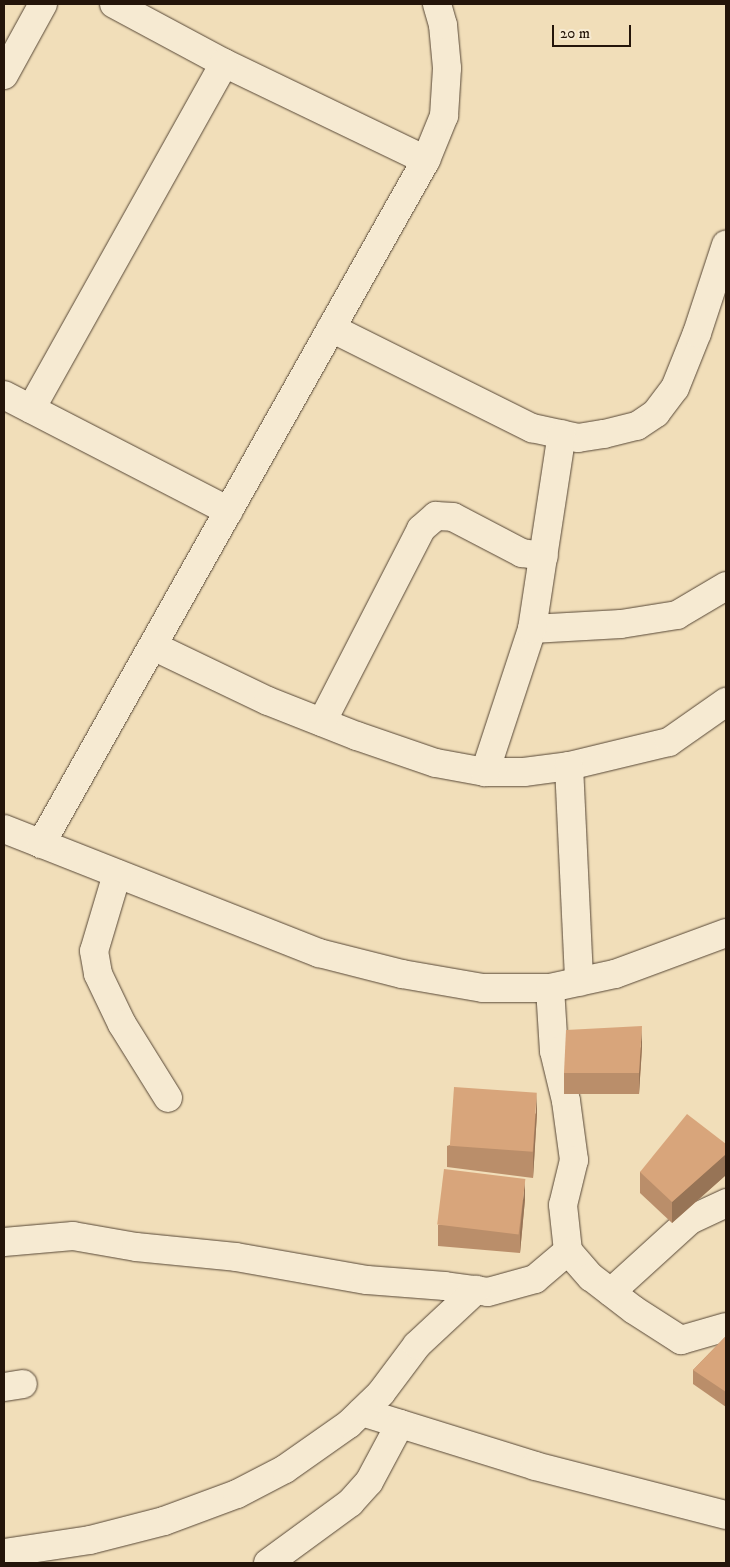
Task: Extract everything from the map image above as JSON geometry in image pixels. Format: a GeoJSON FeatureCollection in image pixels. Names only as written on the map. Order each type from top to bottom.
{"type":"FeatureCollection","features":[{"type":"Feature","properties":{"kind":"street"},"geometry":{"type":"LineString","coordinates":[[4,75],[43,4]]}},
{"type":"Feature","properties":{"kind":"street"},"geometry":{"type":"LineString","coordinates":[[114,4],[148,12],[224,63],[426,160]]}},
{"type":"Feature","properties":{"kind":"street"},"geometry":{"type":"LineString","coordinates":[[41,844],[426,160],[444,116],[447,68],[443,25],[437,4]]}},
{"type":"Feature","properties":{"kind":"street"},"geometry":{"type":"LineString","coordinates":[[31,409],[224,63]]}},
{"type":"Feature","properties":{"kind":"street"},"geometry":{"type":"LineString","coordinates":[[330,328],[532,428],[578,438],[604,434],[637,426],[656,413],[675,388],[697,333],[719,293],[726,245]]}},
{"type":"Feature","properties":{"kind":"street"},"geometry":{"type":"LineString","coordinates":[[4,395],[229,511]]}},
{"type":"Feature","properties":{"kind":"street"},"geometry":{"type":"LineString","coordinates":[[485,772],[532,629],[562,434]]}},
{"type":"Feature","properties":{"kind":"street"},"geometry":{"type":"LineString","coordinates":[[322,722],[421,529],[436,516],[453,516],[522,553],[544,556]]}},
{"type":"Feature","properties":{"kind":"street"},"geometry":{"type":"LineString","coordinates":[[532,629],[621,624],[677,615],[726,586]]}},
{"type":"Feature","properties":{"kind":"street"},"geometry":{"type":"LineString","coordinates":[[153,646],[268,701],[322,722],[436,763],[485,772],[524,772],[569,766],[669,742],[726,702]]}},
{"type":"Feature","properties":{"kind":"street"},"geometry":{"type":"LineString","coordinates":[[569,766],[579,982]]}},
{"type":"Feature","properties":{"kind":"street"},"geometry":{"type":"LineString","coordinates":[[4,829],[319,953],[402,974],[483,988],[550,988],[615,974],[726,933]]}},
{"type":"Feature","properties":{"kind":"street"},"geometry":{"type":"LineString","coordinates":[[117,874],[94,951],[98,974],[122,1024],[168,1098]]}},
{"type":"Feature","properties":{"kind":"street"},"geometry":{"type":"LineString","coordinates":[[550,988],[554,1050],[566,1101],[574,1160],[563,1205],[568,1251],[591,1277],[681,1340],[726,1327]]}},
{"type":"Feature","properties":{"kind":"street"},"geometry":{"type":"LineString","coordinates":[[611,1292],[690,1220],[726,1203]]}},
{"type":"Feature","properties":{"kind":"street"},"geometry":{"type":"LineString","coordinates":[[4,1242],[73,1236],[136,1247],[236,1257],[367,1280],[488,1292],[535,1279],[568,1251]]}},
{"type":"Feature","properties":{"kind":"street"},"geometry":{"type":"LineString","coordinates":[[4,1553],[109,1536],[164,1522],[237,1494],[285,1469],[350,1424],[381,1393],[417,1345],[476,1290]]}},
{"type":"Feature","properties":{"kind":"street"},"geometry":{"type":"LineString","coordinates":[[362,1412],[535,1466],[726,1515]]}},
{"type":"Feature","properties":{"kind":"street"},"geometry":{"type":"LineString","coordinates":[[268,1563],[350,1503],[369,1482],[400,1424]]}},
{"type":"Feature","properties":{"kind":"building"},"geometry":{"type":"Polygon","coordinates":[[[642,1026],[639,1073],[564,1073],[566,1030],[642,1026]]]}},
{"type":"Feature","properties":{"kind":"building"},"geometry":{"type":"Polygon","coordinates":[[[454,1087],[537,1093],[533,1152],[450,1146],[454,1087]]]}},
{"type":"Feature","properties":{"kind":"building"},"geometry":{"type":"Polygon","coordinates":[[[687,1114],[726,1144],[726,1154],[672,1202],[640,1172],[687,1114]]]}},
{"type":"Feature","properties":{"kind":"building"},"geometry":{"type":"Polygon","coordinates":[[[444,1169],[525,1179],[519,1235],[437,1225],[444,1169]]]}},
{"type":"Feature","properties":{"kind":"building"},"geometry":{"type":"Polygon","coordinates":[[[726,1336],[726,1392],[693,1370],[726,1336]]]}}]}
